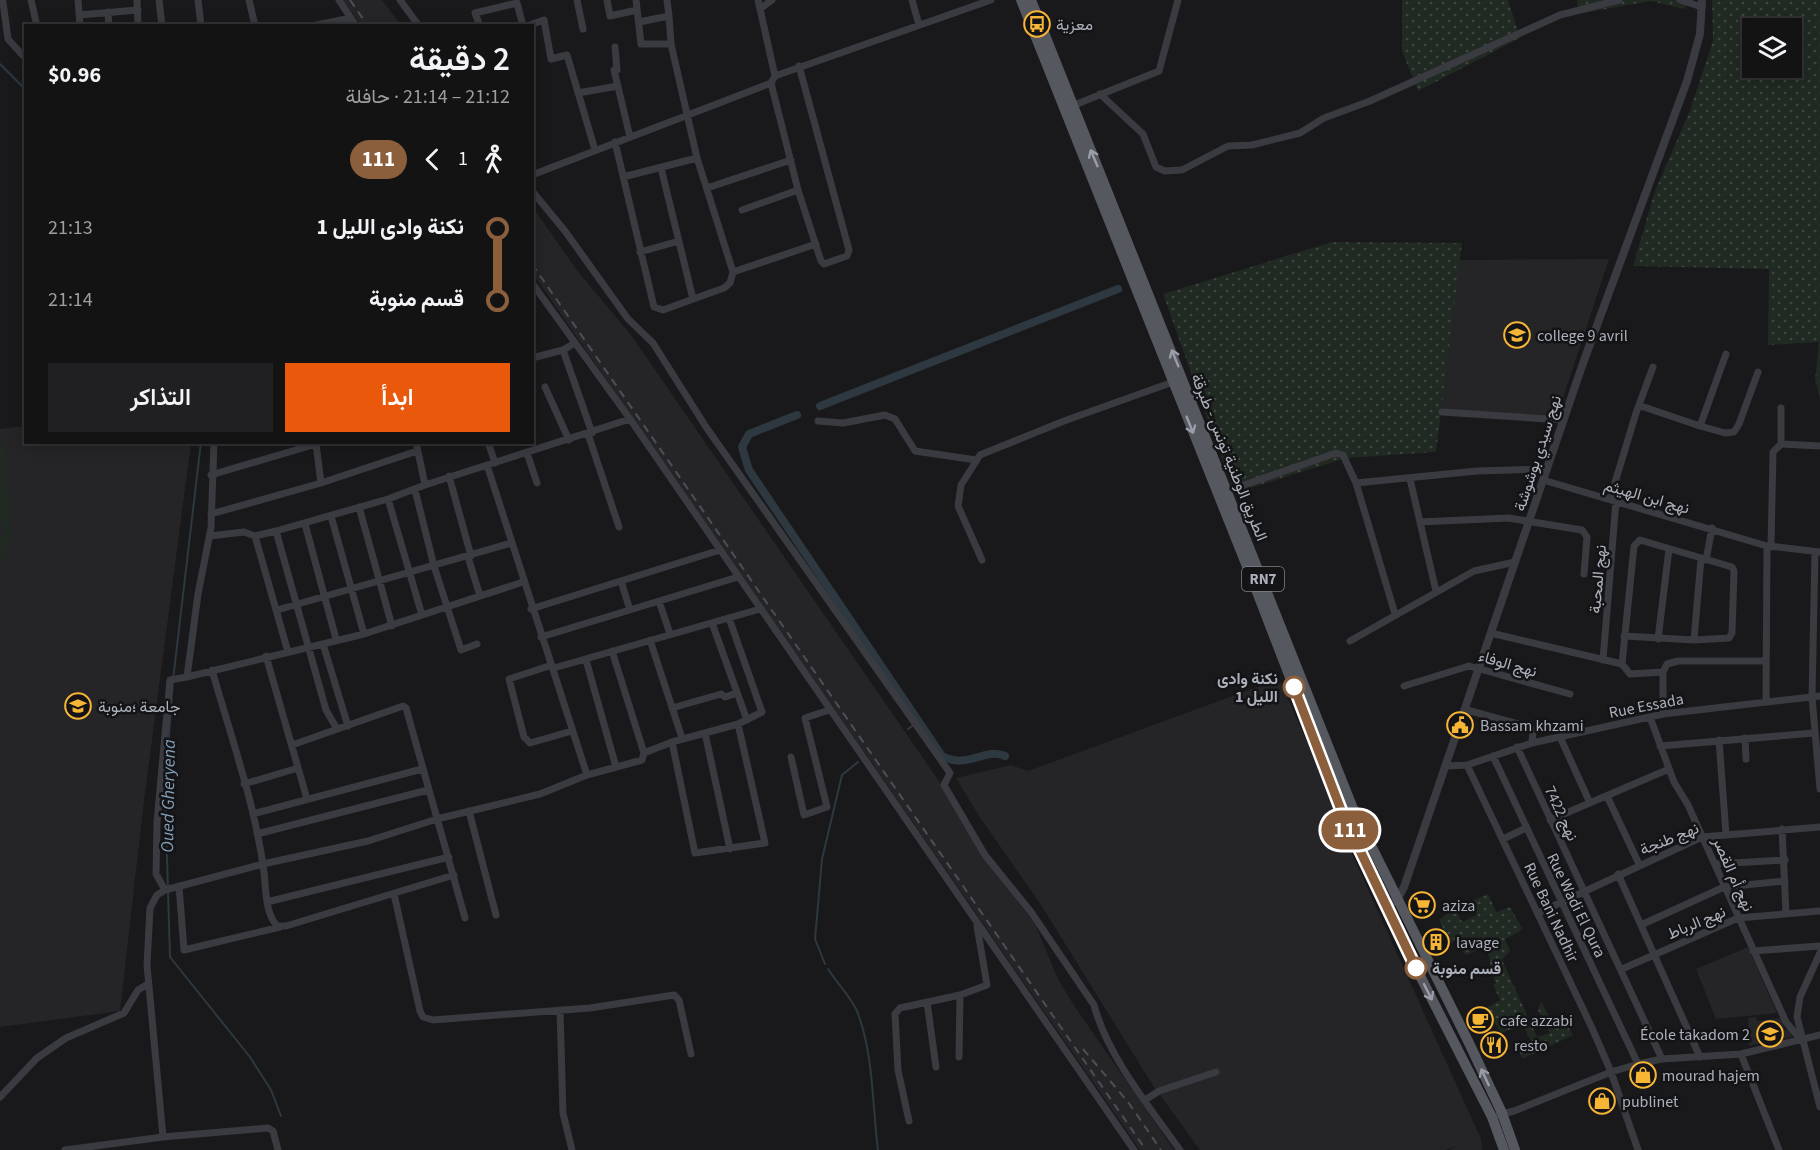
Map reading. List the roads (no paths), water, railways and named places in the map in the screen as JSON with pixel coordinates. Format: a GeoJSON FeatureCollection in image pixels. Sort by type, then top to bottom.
{"type":"FeatureCollection","features":[{"type":"Feature","properties":{"kind":"main road","name":"الطريق الوطنية تونس - طبرقة"},"geometry":{"type":"LineString","coordinates":[[1021,0],[1227,491],[1234,522],[1343,815],[1385,907],[1515,1150]]}},
{"type":"Feature","properties":{"kind":"main road","name":"الطريق الوطنية تونس - طبرقة"},"geometry":{"type":"LineString","coordinates":[[1031,0],[1068,108],[1173,382],[1234,522],[1354,812],[1497,1115],[1504,1150]]}},
{"type":"Feature","properties":{"kind":"street"},"geometry":{"type":"LineString","coordinates":[[31,0],[37,24]]}},
{"type":"Feature","properties":{"kind":"street"},"geometry":{"type":"LineString","coordinates":[[78,0],[80,24]]}},
{"type":"Feature","properties":{"kind":"street"},"geometry":{"type":"LineString","coordinates":[[137,0],[138,24]]}},
{"type":"Feature","properties":{"kind":"street"},"geometry":{"type":"LineString","coordinates":[[159,0],[162,24]]}},
{"type":"Feature","properties":{"kind":"street"},"geometry":{"type":"LineString","coordinates":[[198,0],[201,24]]}},
{"type":"Feature","properties":{"kind":"street"},"geometry":{"type":"LineString","coordinates":[[249,0],[255,24]]}},
{"type":"Feature","properties":{"kind":"street"},"geometry":{"type":"LineString","coordinates":[[339,0],[355,24]]}},
{"type":"Feature","properties":{"kind":"street"},"geometry":{"type":"LineString","coordinates":[[400,0],[418,24]]}},
{"type":"Feature","properties":{"kind":"street"},"geometry":{"type":"LineString","coordinates":[[577,0],[582,29]]}},
{"type":"Feature","properties":{"kind":"street"},"geometry":{"type":"LineString","coordinates":[[607,0],[610,16],[637,10]]}},
{"type":"Feature","properties":{"kind":"street"},"geometry":{"type":"LineString","coordinates":[[636,0],[641,44],[671,44]]}},
{"type":"Feature","properties":{"kind":"street"},"geometry":{"type":"LineString","coordinates":[[615,142],[654,307],[663,310],[730,284],[733,272],[698,158],[671,44],[667,0]]}},
{"type":"Feature","properties":{"kind":"street"},"geometry":{"type":"LineString","coordinates":[[758,0],[775,76]]}},
{"type":"Feature","properties":{"kind":"street"},"geometry":{"type":"LineString","coordinates":[[760,9],[772,0]]}},
{"type":"Feature","properties":{"kind":"street"},"geometry":{"type":"LineString","coordinates":[[912,0],[919,25]]}},
{"type":"Feature","properties":{"kind":"street"},"geometry":{"type":"LineString","coordinates":[[534,174],[771,83],[775,76],[799,66],[991,0]]}},
{"type":"Feature","properties":{"kind":"street"},"geometry":{"type":"LineString","coordinates":[[1068,108],[1160,71],[1178,0]]}},
{"type":"Feature","properties":{"kind":"street"},"geometry":{"type":"LineString","coordinates":[[1100,94],[1143,134],[1156,166],[1165,171],[1182,170],[1228,146],[1252,145],[1300,134],[1323,118],[1370,101],[1560,15],[1619,0]]}},
{"type":"Feature","properties":{"kind":"street"},"geometry":{"type":"LineString","coordinates":[[1680,0],[1702,4]]}},
{"type":"Feature","properties":{"kind":"street"},"geometry":{"type":"LineString","coordinates":[[4,1],[8,39],[24,57]]}},
{"type":"Feature","properties":{"kind":"street"},"geometry":{"type":"LineString","coordinates":[[479,24],[475,13],[518,3],[524,24]]}},
{"type":"Feature","properties":{"kind":"street","name":"نهج سيدي بوشوشة"},"geometry":{"type":"LineString","coordinates":[[1397,900],[1467,710],[1563,420],[1687,81],[1697,50],[1702,4]]}},
{"type":"Feature","properties":{"kind":"street"},"geometry":{"type":"LineString","coordinates":[[79,15],[138,10]]}},
{"type":"Feature","properties":{"kind":"street"},"geometry":{"type":"LineString","coordinates":[[108,12],[109,24]]}},
{"type":"Feature","properties":{"kind":"street"},"geometry":{"type":"LineString","coordinates":[[639,22],[669,16]]}},
{"type":"Feature","properties":{"kind":"street"},"geometry":{"type":"LineString","coordinates":[[340,23],[351,18]]}},
{"type":"Feature","properties":{"kind":"street"},"geometry":{"type":"LineString","coordinates":[[531,24],[544,20],[551,59],[567,55],[588,133],[595,150]]}},
{"type":"Feature","properties":{"kind":"street"},"geometry":{"type":"LineString","coordinates":[[615,47],[617,70],[614,70],[630,137]]}},
{"type":"Feature","properties":{"kind":"street"},"geometry":{"type":"LineString","coordinates":[[771,83],[798,190],[822,263],[849,252],[799,66]]}},
{"type":"Feature","properties":{"kind":"street"},"geometry":{"type":"LineString","coordinates":[[578,93],[618,86]]}},
{"type":"Feature","properties":{"kind":"street"},"geometry":{"type":"LineString","coordinates":[[623,177],[698,158]]}},
{"type":"Feature","properties":{"kind":"street"},"geometry":{"type":"LineString","coordinates":[[707,188],[791,160]]}},
{"type":"Feature","properties":{"kind":"street"},"geometry":{"type":"LineString","coordinates":[[661,168],[693,299]]}},
{"type":"Feature","properties":{"kind":"street"},"geometry":{"type":"LineString","coordinates":[[742,210],[798,190]]}},
{"type":"Feature","properties":{"kind":"street"},"geometry":{"type":"LineString","coordinates":[[534,193],[565,231],[628,319],[653,344],[706,427],[950,773],[944,785],[963,819],[985,855],[1031,912],[1094,1005],[1098,1022],[1117,1058],[1180,1150]]}},
{"type":"Feature","properties":{"kind":"street"},"geometry":{"type":"LineString","coordinates":[[640,252],[679,241]]}},
{"type":"Feature","properties":{"kind":"street"},"geometry":{"type":"LineString","coordinates":[[733,272],[816,244]]}},
{"type":"Feature","properties":{"kind":"street"},"geometry":{"type":"LineString","coordinates":[[534,286],[630,419],[1134,1150]]}},
{"type":"Feature","properties":{"kind":"street"},"geometry":{"type":"LineString","coordinates":[[534,357],[563,350],[575,343]]}},
{"type":"Feature","properties":{"kind":"street"},"geometry":{"type":"LineString","coordinates":[[563,350],[619,527]]}},
{"type":"Feature","properties":{"kind":"street"},"geometry":{"type":"LineString","coordinates":[[1700,426],[1726,354]]}},
{"type":"Feature","properties":{"kind":"street","name":"نهج المحبة"},"geometry":{"type":"LineString","coordinates":[[1603,660],[1613,500],[1636,413],[1641,406],[1653,367]]}},
{"type":"Feature","properties":{"kind":"street"},"geometry":{"type":"LineString","coordinates":[[1641,406],[1725,433],[1734,432],[1758,372]]}},
{"type":"Feature","properties":{"kind":"street"},"geometry":{"type":"LineString","coordinates":[[982,560],[958,506],[961,485],[980,455],[1064,421],[1173,382]]}},
{"type":"Feature","properties":{"kind":"street"},"geometry":{"type":"LineString","coordinates":[[545,387],[569,440]]}},
{"type":"Feature","properties":{"kind":"street"},"geometry":{"type":"LineString","coordinates":[[1766,702],[1764,661],[1773,452],[1781,444],[1781,408]]}},
{"type":"Feature","properties":{"kind":"street"},"geometry":{"type":"LineString","coordinates":[[1442,412],[1563,420]]}},
{"type":"Feature","properties":{"kind":"street"},"geometry":{"type":"LineString","coordinates":[[818,421],[843,423],[885,414],[899,424],[915,451],[976,460]]}},
{"type":"Feature","properties":{"kind":"street"},"geometry":{"type":"LineString","coordinates":[[210,536],[244,532],[255,536],[305,524],[630,419]]}},
{"type":"Feature","properties":{"kind":"street"},"geometry":{"type":"LineString","coordinates":[[187,677],[198,594],[210,536],[214,444]]}},
{"type":"Feature","properties":{"kind":"street"},"geometry":{"type":"LineString","coordinates":[[211,475],[316,444]]}},
{"type":"Feature","properties":{"kind":"street"},"geometry":{"type":"LineString","coordinates":[[319,444],[321,483]]}},
{"type":"Feature","properties":{"kind":"street"},"geometry":{"type":"LineString","coordinates":[[416,444],[425,485]]}},
{"type":"Feature","properties":{"kind":"street"},"geometry":{"type":"LineString","coordinates":[[488,444],[491,464],[511,543],[531,609],[553,667],[586,775]]}},
{"type":"Feature","properties":{"kind":"street"},"geometry":{"type":"LineString","coordinates":[[1781,444],[1820,446]]}},
{"type":"Feature","properties":{"kind":"street"},"geometry":{"type":"LineString","coordinates":[[211,514],[321,483],[417,451]]}},
{"type":"Feature","properties":{"kind":"street"},"geometry":{"type":"LineString","coordinates":[[527,453],[537,483]]}},
{"type":"Feature","properties":{"kind":"street"},"geometry":{"type":"LineString","coordinates":[[1227,491],[1336,453],[1346,458],[1356,483],[1395,614]]}},
{"type":"Feature","properties":{"kind":"street"},"geometry":{"type":"LineString","coordinates":[[1356,483],[1477,471],[1547,469]]}},
{"type":"Feature","properties":{"kind":"street"},"geometry":{"type":"LineString","coordinates":[[449,476],[480,596]]}},
{"type":"Feature","properties":{"kind":"street"},"geometry":{"type":"LineString","coordinates":[[1410,479],[1436,591]]}},
{"type":"Feature","properties":{"kind":"street","name":"نهج ابن الهيثم"},"geometry":{"type":"LineString","coordinates":[[1543,480],[1769,546],[1817,552]]}},
{"type":"Feature","properties":{"kind":"street"},"geometry":{"type":"LineString","coordinates":[[415,490],[434,566],[461,650],[477,644]]}},
{"type":"Feature","properties":{"kind":"street"},"geometry":{"type":"LineString","coordinates":[[388,499],[422,615]]}},
{"type":"Feature","properties":{"kind":"street"},"geometry":{"type":"LineString","coordinates":[[359,507],[392,626]]}},
{"type":"Feature","properties":{"kind":"street"},"geometry":{"type":"LineString","coordinates":[[331,516],[364,634]]}},
{"type":"Feature","properties":{"kind":"street"},"geometry":{"type":"LineString","coordinates":[[1420,522],[1493,518],[1530,521],[1585,532],[1584,574]]}},
{"type":"Feature","properties":{"kind":"street"},"geometry":{"type":"LineString","coordinates":[[305,524],[336,639]]}},
{"type":"Feature","properties":{"kind":"street"},"geometry":{"type":"LineString","coordinates":[[1694,640],[1703,559],[1712,528]]}},
{"type":"Feature","properties":{"kind":"street"},"geometry":{"type":"LineString","coordinates":[[276,531],[326,710],[337,729]]}},
{"type":"Feature","properties":{"kind":"street"},"geometry":{"type":"LineString","coordinates":[[255,536],[288,652]]}},
{"type":"Feature","properties":{"kind":"street"},"geometry":{"type":"LineString","coordinates":[[1622,664],[1624,636],[1635,543],[1640,540],[1730,567],[1734,571],[1732,633],[1725,639],[1658,639],[1624,636]]}},
{"type":"Feature","properties":{"kind":"street"},"geometry":{"type":"LineString","coordinates":[[277,610],[350,587],[380,581],[511,543]]}},
{"type":"Feature","properties":{"kind":"street"},"geometry":{"type":"LineString","coordinates":[[1658,639],[1669,549]]}},
{"type":"Feature","properties":{"kind":"street"},"geometry":{"type":"LineString","coordinates":[[531,609],[720,550]]}},
{"type":"Feature","properties":{"kind":"street"},"geometry":{"type":"LineString","coordinates":[[1817,552],[1814,733],[1820,789]]}},
{"type":"Feature","properties":{"kind":"street"},"geometry":{"type":"LineString","coordinates":[[1350,641],[1474,571],[1515,562]]}},
{"type":"Feature","properties":{"kind":"street"},"geometry":{"type":"LineString","coordinates":[[541,637],[738,577]]}},
{"type":"Feature","properties":{"kind":"street"},"geometry":{"type":"LineString","coordinates":[[621,581],[630,610]]}},
{"type":"Feature","properties":{"kind":"street"},"geometry":{"type":"LineString","coordinates":[[454,876],[281,927],[184,950],[172,888],[156,874],[157,822],[173,679],[364,634],[523,582]]}},
{"type":"Feature","properties":{"kind":"street"},"geometry":{"type":"LineString","coordinates":[[659,601],[670,634]]}},
{"type":"Feature","properties":{"kind":"street"},"geometry":{"type":"LineString","coordinates":[[572,731],[530,743],[524,737],[509,679],[586,660],[760,609]]}},
{"type":"Feature","properties":{"kind":"street"},"geometry":{"type":"LineString","coordinates":[[644,753],[682,738],[738,724],[760,715],[762,709],[729,618]]}},
{"type":"Feature","properties":{"kind":"street"},"geometry":{"type":"LineString","coordinates":[[712,623],[747,720]]}},
{"type":"Feature","properties":{"kind":"street"},"geometry":{"type":"LineString","coordinates":[[1491,633],[1622,664],[1630,674],[1663,672]]}},
{"type":"Feature","properties":{"kind":"street"},"geometry":{"type":"LineString","coordinates":[[650,640],[682,738]]}},
{"type":"Feature","properties":{"kind":"street"},"geometry":{"type":"LineString","coordinates":[[323,644],[348,726]]}},
{"type":"Feature","properties":{"kind":"street"},"geometry":{"type":"LineString","coordinates":[[163,1137],[148,984],[150,908],[157,895],[172,888],[262,864],[369,841],[437,819],[540,794],[586,775],[642,760],[644,753],[612,651]]}},
{"type":"Feature","properties":{"kind":"street"},"geometry":{"type":"LineString","coordinates":[[266,656],[307,799]]}},
{"type":"Feature","properties":{"kind":"street"},"geometry":{"type":"LineString","coordinates":[[586,660],[616,767]]}},
{"type":"Feature","properties":{"kind":"street"},"geometry":{"type":"LineString","coordinates":[[1663,714],[1663,672],[1667,664],[1674,661],[1764,661]]}},
{"type":"Feature","properties":{"kind":"street","name":"نهج الوفاء"},"geometry":{"type":"LineString","coordinates":[[1404,686],[1463,666],[1570,694]]}},
{"type":"Feature","properties":{"kind":"street"},"geometry":{"type":"LineString","coordinates":[[212,670],[253,814],[267,902],[274,923],[281,927]]}},
{"type":"Feature","properties":{"kind":"street"},"geometry":{"type":"LineString","coordinates":[[672,708],[710,696],[721,694],[725,697],[737,693]]}},
{"type":"Feature","properties":{"kind":"street","name":"Rue Essada"},"geometry":{"type":"LineString","coordinates":[[1446,766],[1467,765],[1532,743],[1663,714],[1816,696]]}},
{"type":"Feature","properties":{"kind":"street"},"geometry":{"type":"LineString","coordinates":[[292,745],[404,707],[465,918]]}},
{"type":"Feature","properties":{"kind":"street"},"geometry":{"type":"LineString","coordinates":[[791,757],[804,815],[827,807],[805,718],[829,710]]}},
{"type":"Feature","properties":{"kind":"street"},"geometry":{"type":"LineString","coordinates":[[1467,710],[1529,727],[1533,731],[1532,743]]}},
{"type":"Feature","properties":{"kind":"street","name":"نهج أم القصر"},"geometry":{"type":"LineString","coordinates":[[1650,717],[1669,770],[1786,1022],[1801,1039]]}},
{"type":"Feature","properties":{"kind":"street"},"geometry":{"type":"LineString","coordinates":[[672,742],[695,853],[765,843],[738,724]]}},
{"type":"Feature","properties":{"kind":"street"},"geometry":{"type":"LineString","coordinates":[[705,733],[730,849]]}},
{"type":"Feature","properties":{"kind":"street"},"geometry":{"type":"LineString","coordinates":[[1660,746],[1814,733]]}},
{"type":"Feature","properties":{"kind":"street"},"geometry":{"type":"LineString","coordinates":[[1560,737],[1590,803]]}},
{"type":"Feature","properties":{"kind":"street"},"geometry":{"type":"LineString","coordinates":[[1745,738],[1746,759]]}},
{"type":"Feature","properties":{"kind":"street"},"geometry":{"type":"LineString","coordinates":[[1719,740],[1726,834]]}},
{"type":"Feature","properties":{"kind":"street","name":"نهج 7422"},"geometry":{"type":"LineString","coordinates":[[1517,747],[1662,1059]]}},
{"type":"Feature","properties":{"kind":"street","name":"Rue Wadi El Qura"},"geometry":{"type":"LineString","coordinates":[[1493,756],[1638,1064]]}},
{"type":"Feature","properties":{"kind":"street","name":"Rue Bani Nadhir"},"geometry":{"type":"LineString","coordinates":[[1467,765],[1611,1072],[1638,1150]]}},
{"type":"Feature","properties":{"kind":"street"},"geometry":{"type":"LineString","coordinates":[[244,784],[298,768]]}},
{"type":"Feature","properties":{"kind":"street"},"geometry":{"type":"LineString","coordinates":[[253,814],[422,769]]}},
{"type":"Feature","properties":{"kind":"street"},"geometry":{"type":"LineString","coordinates":[[1550,820],[1669,770]]}},
{"type":"Feature","properties":{"kind":"street"},"geometry":{"type":"LineString","coordinates":[[257,834],[428,790]]}},
{"type":"Feature","properties":{"kind":"street"},"geometry":{"type":"LineString","coordinates":[[1607,795],[1639,864]]}},
{"type":"Feature","properties":{"kind":"street"},"geometry":{"type":"LineString","coordinates":[[469,811],[496,915]]}},
{"type":"Feature","properties":{"kind":"street","name":"نهج طنجة"},"geometry":{"type":"LineString","coordinates":[[1538,913],[1639,864],[1702,837],[1820,827]]}},
{"type":"Feature","properties":{"kind":"street"},"geometry":{"type":"LineString","coordinates":[[1503,839],[1526,828]]}},
{"type":"Feature","properties":{"kind":"street"},"geometry":{"type":"LineString","coordinates":[[1782,829],[1786,914]]}},
{"type":"Feature","properties":{"kind":"street"},"geometry":{"type":"LineString","coordinates":[[267,902],[448,857]]}},
{"type":"Feature","properties":{"kind":"street"},"geometry":{"type":"LineString","coordinates":[[1714,864],[1785,860]]}},
{"type":"Feature","properties":{"kind":"street"},"geometry":{"type":"LineString","coordinates":[[1618,874],[1700,1056]]}},
{"type":"Feature","properties":{"kind":"street"},"geometry":{"type":"LineString","coordinates":[[1641,925],[1724,887],[1785,881]]}},
{"type":"Feature","properties":{"kind":"street"},"geometry":{"type":"LineString","coordinates":[[394,894],[420,1011],[426,1018],[433,1020],[560,1010],[674,995],[679,1000],[692,1054]]}},
{"type":"Feature","properties":{"kind":"street"},"geometry":{"type":"LineString","coordinates":[[1385,907],[1397,900]]}},
{"type":"Feature","properties":{"kind":"street","name":"نهج الرباط"},"geometry":{"type":"LineString","coordinates":[[1622,969],[1738,918],[1820,911]]}},
{"type":"Feature","properties":{"kind":"street"},"geometry":{"type":"LineString","coordinates":[[909,1121],[898,1070],[894,1018],[900,1008],[960,995],[984,987],[988,981],[976,920]]}},
{"type":"Feature","properties":{"kind":"street"},"geometry":{"type":"LineString","coordinates":[[1754,951],[1820,946]]}},
{"type":"Feature","properties":{"kind":"street"},"geometry":{"type":"LineString","coordinates":[[1820,953],[1797,1007],[1798,1028],[1820,1107]]}},
{"type":"Feature","properties":{"kind":"street"},"geometry":{"type":"LineString","coordinates":[[0,1097],[37,1058],[66,1038],[124,1013],[138,990],[148,984]]}},
{"type":"Feature","properties":{"kind":"street"},"geometry":{"type":"LineString","coordinates":[[959,1057],[960,995]]}},
{"type":"Feature","properties":{"kind":"street"},"geometry":{"type":"LineString","coordinates":[[927,1002],[936,1067]]}},
{"type":"Feature","properties":{"kind":"street"},"geometry":{"type":"LineString","coordinates":[[560,1010],[563,1113],[572,1150]]}},
{"type":"Feature","properties":{"kind":"street"},"geometry":{"type":"LineString","coordinates":[[1497,1115],[1514,1111],[1611,1072],[1638,1064],[1662,1059],[1741,1054],[1820,1035]]}},
{"type":"Feature","properties":{"kind":"street"},"geometry":{"type":"LineString","coordinates":[[1741,1054],[1779,1150]]}},
{"type":"Feature","properties":{"kind":"street"},"geometry":{"type":"LineString","coordinates":[[1145,1100],[1159,1091],[1216,1072]]}},
{"type":"Feature","properties":{"kind":"street"},"geometry":{"type":"LineString","coordinates":[[65,1150],[163,1137],[268,1128],[273,1131],[278,1150]]}},
{"type":"Feature","properties":{"kind":"waterway","name":"Oued Gheryena"},"geometry":{"type":"LineString","coordinates":[[0,64],[24,88]]}},
{"type":"Feature","properties":{"kind":"waterway"},"geometry":{"type":"LineString","coordinates":[[820,406],[1118,289]]}},
{"type":"Feature","properties":{"kind":"waterway"},"geometry":{"type":"LineString","coordinates":[[797,415],[749,434],[742,447],[749,470],[942,756],[960,761],[990,754],[1005,756]]}},
{"type":"Feature","properties":{"kind":"waterway","name":"Oued Gheryena"},"geometry":{"type":"LineString","coordinates":[[201,444],[173,680],[165,792],[170,957],[250,1057],[271,1090],[281,1116]]}},
{"type":"Feature","properties":{"kind":"waterway"},"geometry":{"type":"LineString","coordinates":[[908,729],[919,721]]}},
{"type":"Feature","properties":{"kind":"waterway"},"geometry":{"type":"LineString","coordinates":[[825,964],[815,939],[822,859],[842,775],[858,762]]}},
{"type":"Feature","properties":{"kind":"waterway"},"geometry":{"type":"LineString","coordinates":[[828,969],[857,1011],[863,1028],[870,1062],[878,1150]]}},
{"type":"Feature","properties":{"kind":"railway"},"geometry":{"type":"LineString","coordinates":[[350,0],[367,24]]}},
{"type":"Feature","properties":{"kind":"railway"},"geometry":{"type":"LineString","coordinates":[[534,267],[1146,1150]]}},
{"type":"Feature","properties":{"kind":"railway"},"geometry":{"type":"LineString","coordinates":[[1083,1049],[1128,1102],[1161,1150]]}},
{"type":"Feature","properties":{"kind":"place","name":"معزية"},"geometry":{"type":"Point","coordinates":[1037,24]}},
{"type":"Feature","properties":{"kind":"place","name":"college 9 avril"},"geometry":{"type":"Point","coordinates":[1517,335]}},
{"type":"Feature","properties":{"kind":"place","name":"نكنة وادى الليل 1"},"geometry":{"type":"Point","coordinates":[1294,687]}},
{"type":"Feature","properties":{"kind":"place","name":"جامعة ؛منوبة"},"geometry":{"type":"Point","coordinates":[78,706]}},
{"type":"Feature","properties":{"kind":"place","name":"Bassam khzami"},"geometry":{"type":"Point","coordinates":[1460,725]}},
{"type":"Feature","properties":{"kind":"place","name":"aziza"},"geometry":{"type":"Point","coordinates":[1422,905]}},
{"type":"Feature","properties":{"kind":"place","name":"lavage"},"geometry":{"type":"Point","coordinates":[1436,942]}},
{"type":"Feature","properties":{"kind":"place","name":"قسم منوبة"},"geometry":{"type":"Point","coordinates":[1416,968]}},
{"type":"Feature","properties":{"kind":"place","name":"cafe azzabi"},"geometry":{"type":"Point","coordinates":[1480,1020]}},
{"type":"Feature","properties":{"kind":"place","name":"École takadom 2"},"geometry":{"type":"Point","coordinates":[1770,1034]}},
{"type":"Feature","properties":{"kind":"place","name":"resto"},"geometry":{"type":"Point","coordinates":[1494,1045]}},
{"type":"Feature","properties":{"kind":"place","name":"mourad hajem"},"geometry":{"type":"Point","coordinates":[1643,1075]}},
{"type":"Feature","properties":{"kind":"place","name":"publinet"},"geometry":{"type":"Point","coordinates":[1602,1101]}}]}
